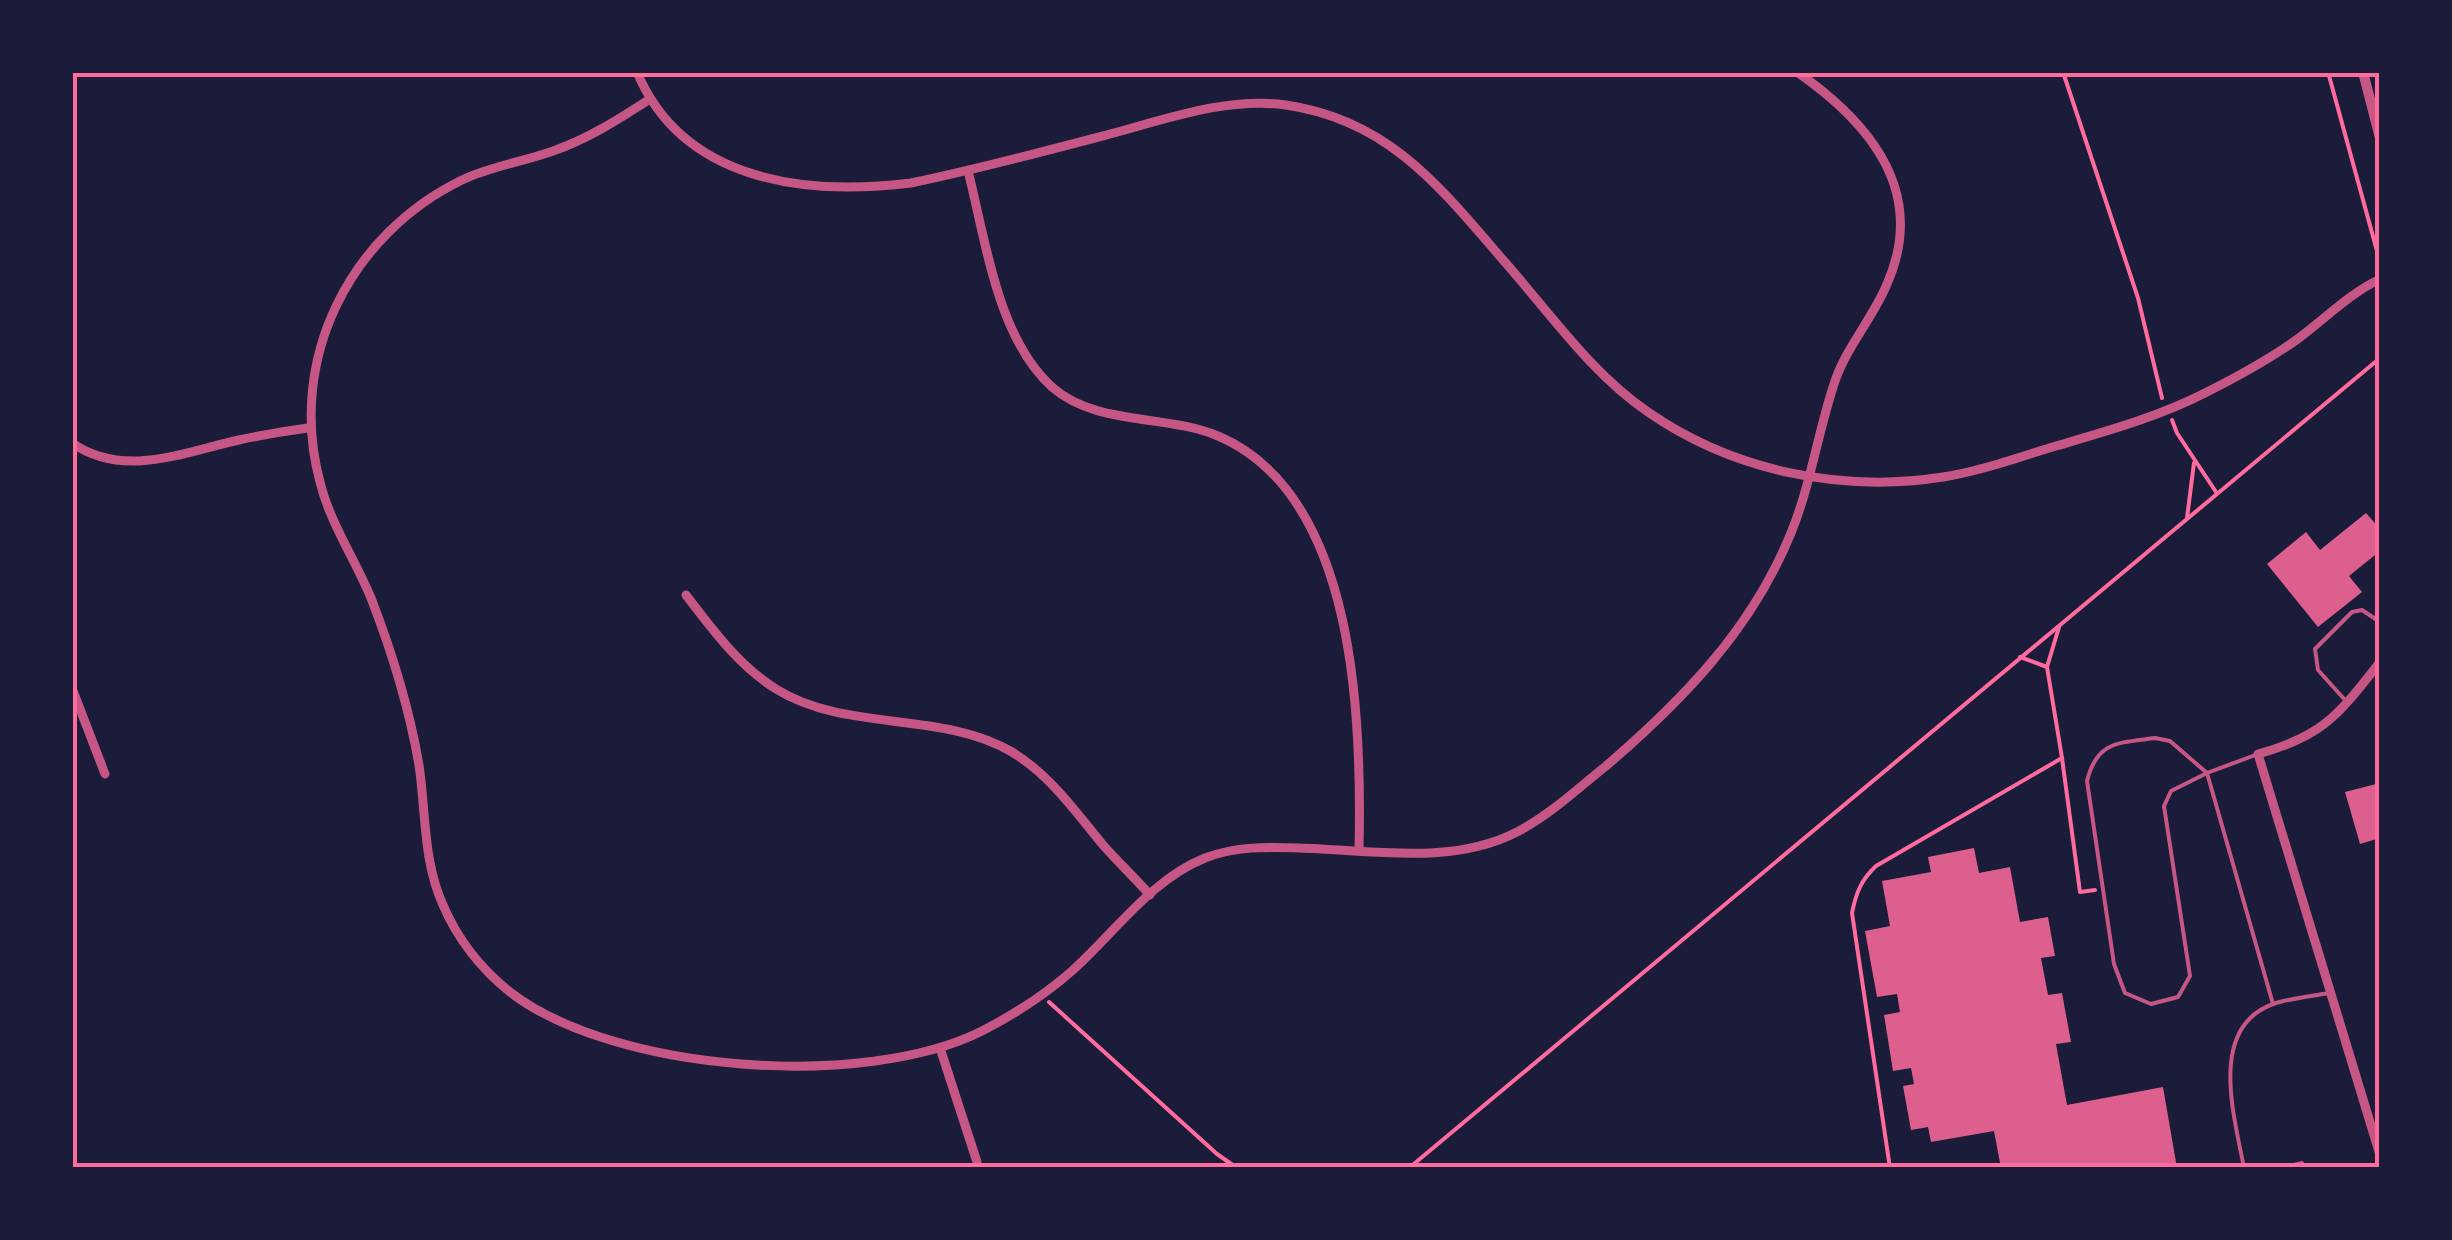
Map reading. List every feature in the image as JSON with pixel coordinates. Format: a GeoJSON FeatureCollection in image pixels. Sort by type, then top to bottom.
{"type":"FeatureCollection","features":[{"type":"Feature","properties":{"kind":"street"},"geometry":{"type":"LineString","coordinates":[[637,72],[663,118],[696,148],[742,172],[826,186],[882,187],[968,172],[1227,105],[1284,104],[1339,118],[1388,142],[1432,179],[1583,354],[1634,401],[1701,443],[1810,478],[1860,483],[1946,477],[2168,410],[2263,362],[2299,338],[2351,294],[2380,278]]}},
{"type":"Feature","properties":{"kind":"street"},"geometry":{"type":"LineString","coordinates":[[650,99],[577,142],[451,185],[387,232],[354,273],[329,318],[312,384],[308,428],[327,506],[368,590],[403,689],[418,758],[433,877],[454,928],[487,971],[531,1006],[577,1027],[643,1047],[712,1060],[796,1066],[862,1064],[940,1048],[978,1033],[1029,1006],[1184,868],[1231,850],[1258,846],[1429,853],[1477,848],[1522,829],[1568,798],[1679,701],[1718,658],[1767,584],[1792,532],[1840,365],[1888,282],[1896,259],[1899,213],[1888,168],[1862,126],[1797,72]]}},
{"type":"Feature","properties":{"kind":"street"},"geometry":{"type":"LineString","coordinates":[[2363,72],[2380,138]]}},
{"type":"Feature","properties":{"kind":"street"},"geometry":{"type":"LineString","coordinates":[[968,172],[1005,312],[1024,356],[1039,374],[1055,390],[1094,409],[1191,426],[1240,447],[1279,479],[1307,519],[1334,592],[1348,648],[1360,734],[1360,850]]}},
{"type":"Feature","properties":{"kind":"street"},"geometry":{"type":"LineString","coordinates":[[74,448],[116,460],[158,460],[308,428]]}},
{"type":"Feature","properties":{"kind":"street"},"geometry":{"type":"LineString","coordinates":[[686,595],[745,664],[787,694],[840,712],[970,732],[1010,751],[1046,778],[1150,895]]}},
{"type":"Feature","properties":{"kind":"street"},"geometry":{"type":"LineString","coordinates":[[2380,662],[2329,723],[2310,736],[2258,754],[2380,1155]]}},
{"type":"Feature","properties":{"kind":"street"},"geometry":{"type":"LineString","coordinates":[[72,688],[105,774]]}},
{"type":"Feature","properties":{"kind":"street"},"geometry":{"type":"LineString","coordinates":[[940,1048],[976,1162]]}},
{"type":"Feature","properties":{"kind":"lane"},"geometry":{"type":"LineString","coordinates":[[2348,703],[2318,670],[2315,649],[2352,612],[2362,610],[2380,622]]}},
{"type":"Feature","properties":{"kind":"lane"},"geometry":{"type":"LineString","coordinates":[[2258,754],[2207,773],[2171,791],[2164,806],[2190,976],[2178,997],[2150,1004],[2125,993],[2114,964],[2086,781],[2092,762],[2104,747],[2155,738],[2170,742],[2207,773],[2273,1004]]}},
{"type":"Feature","properties":{"kind":"lane"},"geometry":{"type":"LineString","coordinates":[[2244,1168],[2229,1057],[2243,1024],[2273,1004],[2330,992]]}},
{"type":"Feature","properties":{"kind":"lane"},"geometry":{"type":"LineString","coordinates":[[2281,1168],[2302,1163],[2302,1168]]}},
{"type":"Feature","properties":{"kind":"path"},"geometry":{"type":"LineString","coordinates":[[2063,72],[2138,298],[2158,390],[2177,433],[2216,492]]}},
{"type":"Feature","properties":{"kind":"path"},"geometry":{"type":"LineString","coordinates":[[2328,72],[2380,262]]}},
{"type":"Feature","properties":{"kind":"path"},"geometry":{"type":"LineString","coordinates":[[1409,1168],[2380,358]]}},
{"type":"Feature","properties":{"kind":"path"},"geometry":{"type":"LineString","coordinates":[[2188,518],[2194,459]]}},
{"type":"Feature","properties":{"kind":"path"},"geometry":{"type":"LineString","coordinates":[[2060,624],[2048,667],[2080,892],[2102,888]]}},
{"type":"Feature","properties":{"kind":"path"},"geometry":{"type":"LineString","coordinates":[[2020,657],[2048,667]]}},
{"type":"Feature","properties":{"kind":"path"},"geometry":{"type":"LineString","coordinates":[[1890,1168],[1852,913],[1859,886],[1876,866],[2062,758]]}},
{"type":"Feature","properties":{"kind":"path"},"geometry":{"type":"LineString","coordinates":[[1042,995],[1237,1168]]}},
{"type":"Feature","properties":{"kind":"building"},"geometry":{"type":"Polygon","coordinates":[[[2366,513],[2380,529],[2380,551],[2349,576],[2362,592],[2318,627],[2267,564],[2306,532],[2320,550],[2366,513]]]}},
{"type":"Feature","properties":{"kind":"building"},"geometry":{"type":"Polygon","coordinates":[[[2380,783],[2380,838],[2360,844],[2345,792],[2380,783]]]}},
{"type":"Feature","properties":{"kind":"building"},"geometry":{"type":"Polygon","coordinates":[[[1974,848],[1979,873],[2010,867],[2020,922],[2048,917],[2055,956],[2041,958],[2048,995],[2062,993],[2071,1042],[2056,1044],[2067,1105],[2163,1087],[2177,1168],[2001,1168],[1994,1131],[1931,1142],[1928,1127],[1911,1130],[1903,1086],[1914,1084],[1911,1068],[1893,1071],[1884,1015],[1900,1012],[1897,994],[1877,997],[1865,931],[1890,926],[1882,881],[1931,872],[1928,857],[1974,848]]]}}]}
